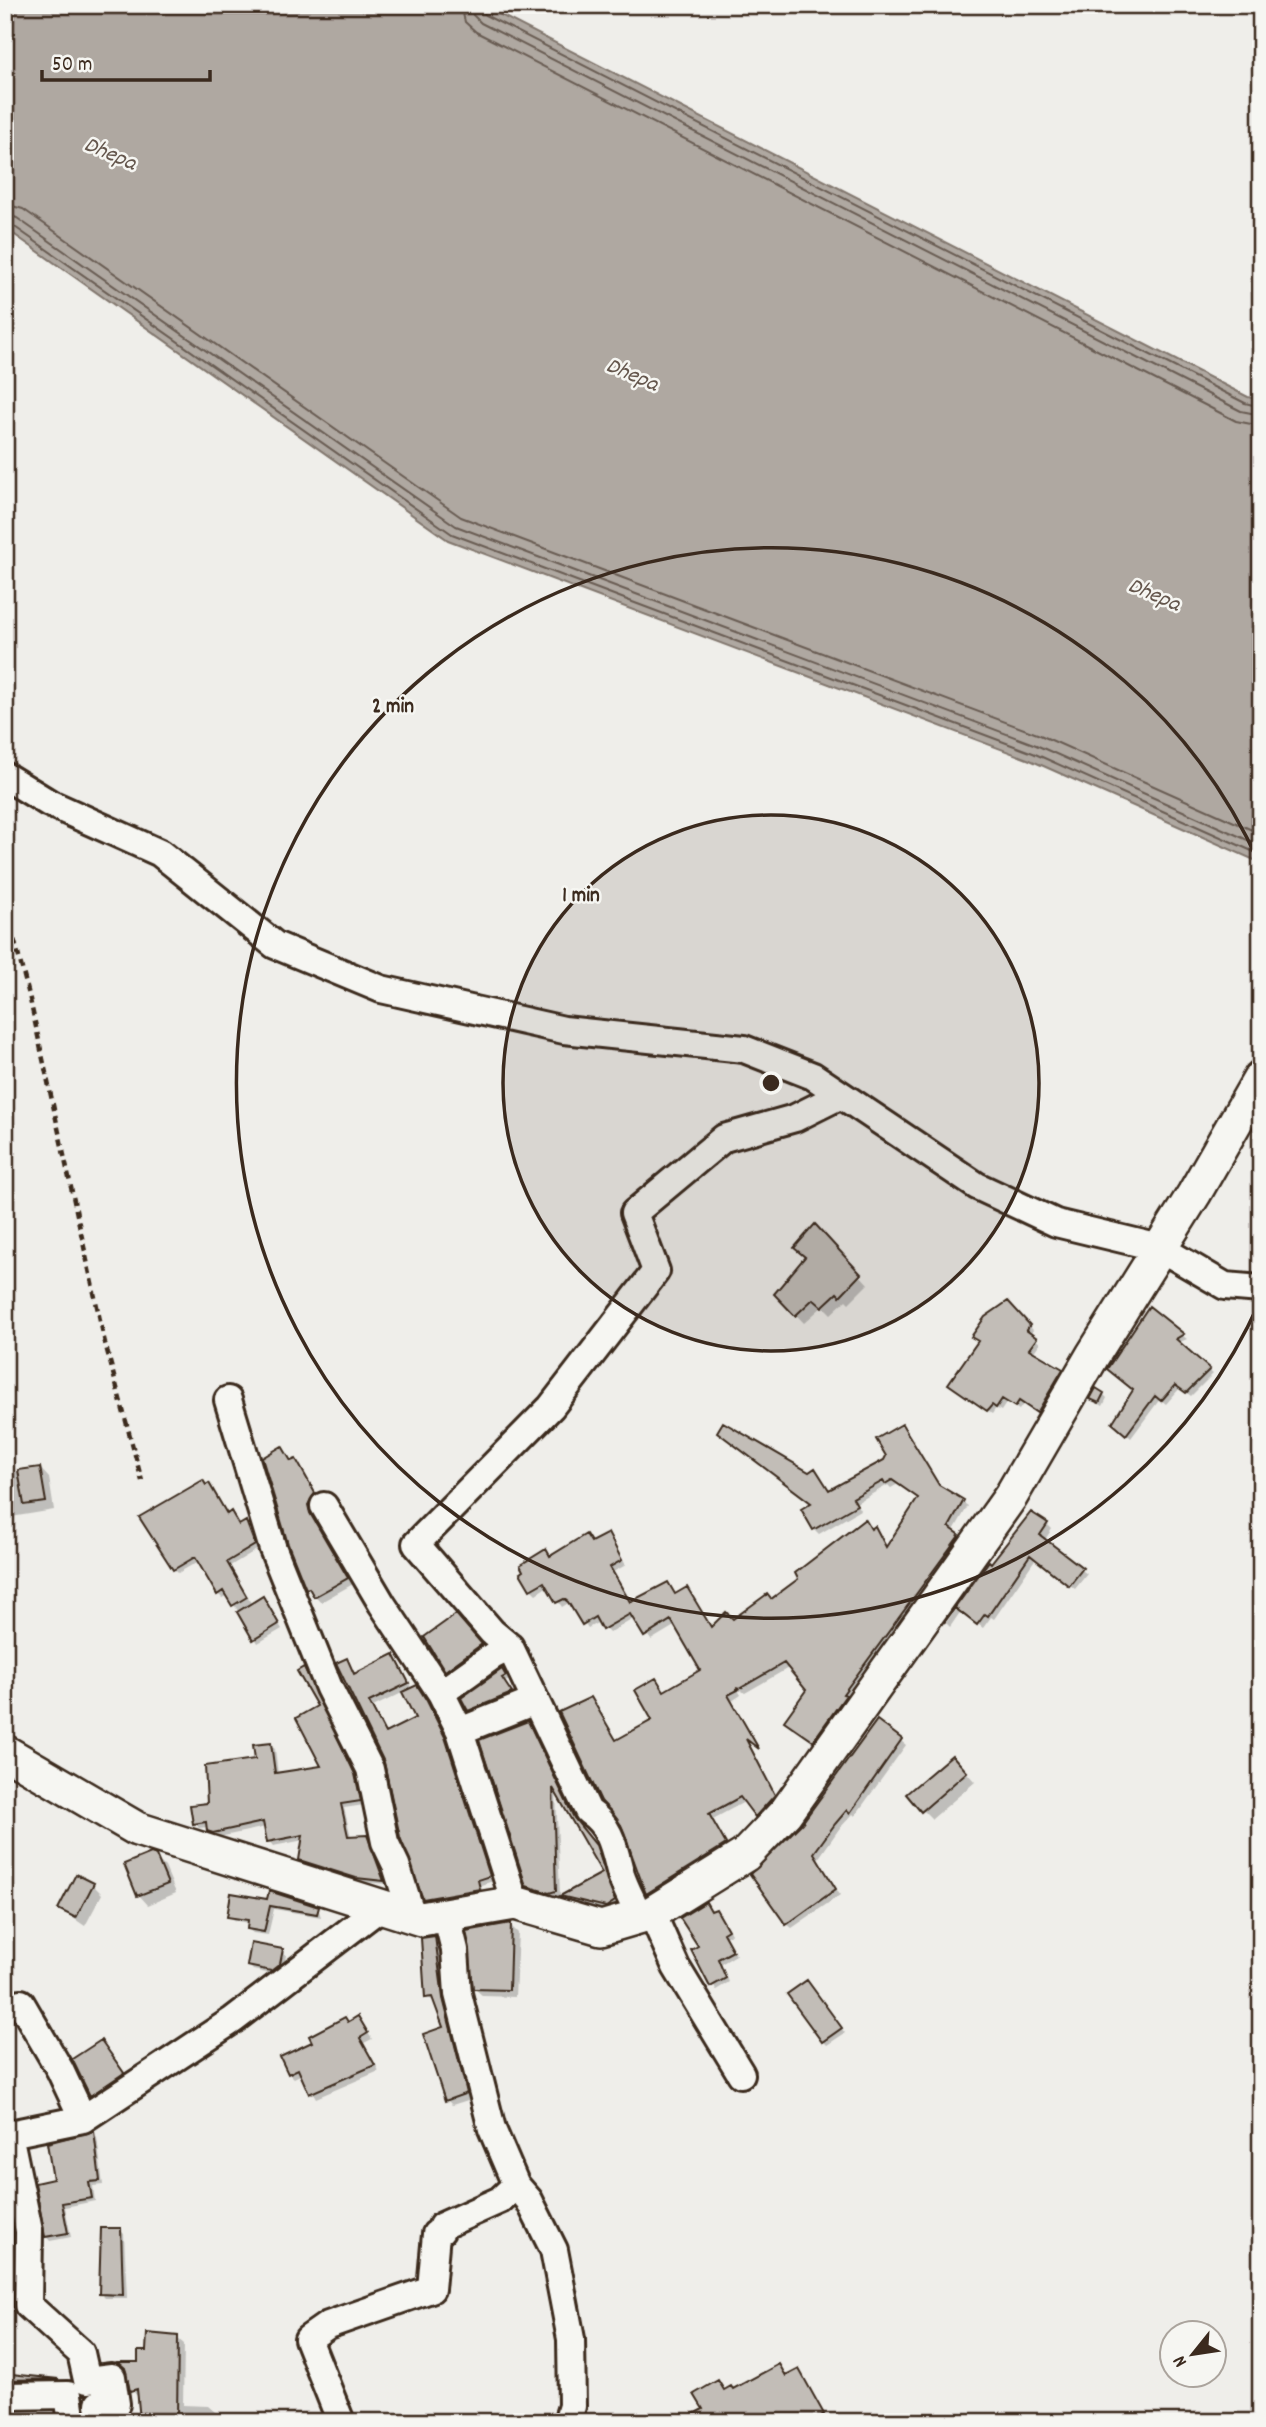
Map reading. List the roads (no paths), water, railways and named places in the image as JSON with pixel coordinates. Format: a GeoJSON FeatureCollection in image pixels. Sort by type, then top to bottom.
{"type":"FeatureCollection","features":[{"type":"Feature","properties":{"kind":"street"},"geometry":{"type":"LineString","coordinates":[[5,776],[49,803],[160,853],[275,945],[381,989],[564,1031],[744,1049],[813,1076],[976,1186],[1056,1223],[1160,1248],[1226,1286],[1261,1289]]}},
{"type":"Feature","properties":{"kind":"street"},"geometry":{"type":"LineString","coordinates":[[5,1752],[137,1829],[421,1919],[515,1903],[601,1928],[652,1913],[745,1855],[786,1812],[1011,1496],[1261,1077]]}},
{"type":"Feature","properties":{"kind":"street"},"geometry":{"type":"LineString","coordinates":[[652,1913],[637,1912],[621,1875],[617,1849],[601,1820],[588,1811],[510,1647],[492,1632],[416,1544],[551,1407],[656,1271],[634,1213],[724,1138],[795,1118],[841,1095]]}},
{"type":"Feature","properties":{"kind":"street"},"geometry":{"type":"LineString","coordinates":[[228,1401],[273,1549],[329,1688],[370,1769],[397,1911]]}},
{"type":"Feature","properties":{"kind":"street"},"geometry":{"type":"LineString","coordinates":[[324,1506],[382,1604],[441,1693],[460,1731],[515,1903]]}},
{"type":"Feature","properties":{"kind":"street"},"geometry":{"type":"LineString","coordinates":[[441,1693],[494,1655],[510,1647]]}},
{"type":"Feature","properties":{"kind":"street"},"geometry":{"type":"LineString","coordinates":[[460,1731],[535,1701]]}},
{"type":"Feature","properties":{"kind":"street"},"geometry":{"type":"LineString","coordinates":[[102,2422],[99,2404],[116,2404],[112,2377],[87,2381],[82,2353],[28,2305],[29,2231],[7,2135],[83,2119],[397,1911]]}},
{"type":"Feature","properties":{"kind":"street"},"geometry":{"type":"LineString","coordinates":[[652,1913],[676,1967],[741,2074]]}},
{"type":"Feature","properties":{"kind":"street"},"geometry":{"type":"LineString","coordinates":[[446,1914],[470,2048],[492,2129],[516,2185],[529,2200],[554,2250],[571,2339],[572,2406],[567,2422]]}},
{"type":"Feature","properties":{"kind":"street"},"geometry":{"type":"LineString","coordinates":[[21,2003],[60,2070],[83,2119]]}},
{"type":"Feature","properties":{"kind":"street"},"geometry":{"type":"LineString","coordinates":[[341,2422],[308,2339],[327,2325],[431,2289],[436,2234],[441,2231],[442,2226],[500,2200],[516,2185]]}},
{"type":"Feature","properties":{"kind":"street"},"geometry":{"type":"LineString","coordinates":[[5,2396],[68,2395],[72,2422]]}},
{"type":"Feature","properties":{"kind":"water","name":"Dhepa"},"geometry":{"type":"Polygon","coordinates":[[[5,5],[481,5],[1248,397],[1261,400],[1261,863],[1030,760],[448,540],[5,228],[5,5]]]}}]}
